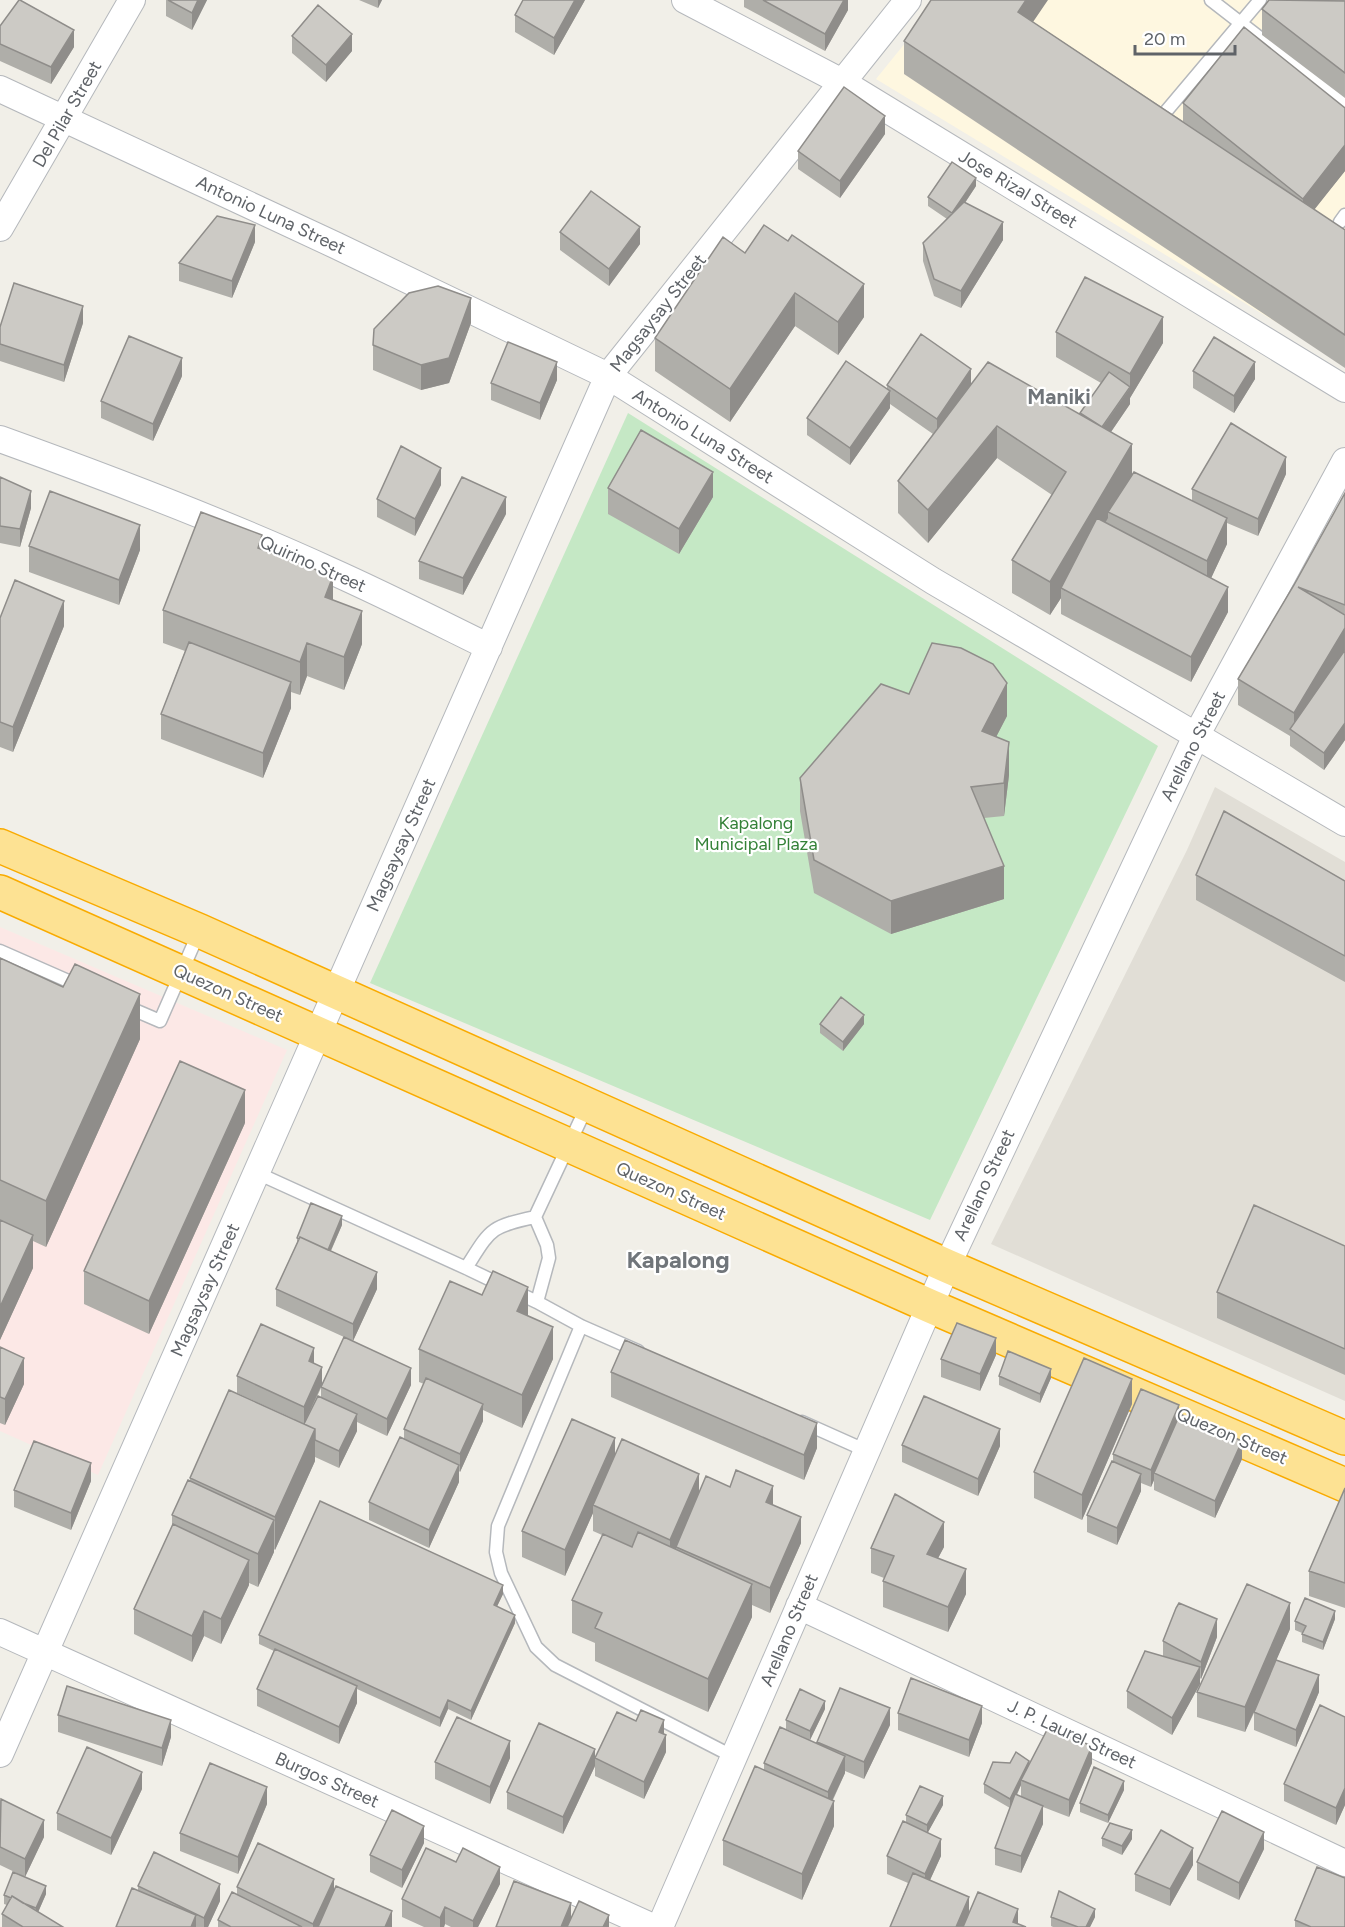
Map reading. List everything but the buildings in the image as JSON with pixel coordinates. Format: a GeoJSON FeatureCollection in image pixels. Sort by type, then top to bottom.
{"type":"FeatureCollection","features":[{"type":"Feature","properties":{"kind":"highway"},"geometry":{"type":"LineString","coordinates":[[0,846],[200,931],[946,1266],[1345,1438]]}},
{"type":"Feature","properties":{"kind":"highway","name":"Quezon Street"},"geometry":{"type":"LineString","coordinates":[[0,892],[930,1306],[1345,1485]]}},
{"type":"Feature","properties":{"kind":"street","name":"Del Pilar Street"},"geometry":{"type":"LineString","coordinates":[[0,228],[132,0]]}},
{"type":"Feature","properties":{"kind":"street","name":"Jose Rizal Street"},"geometry":{"type":"LineString","coordinates":[[686,0],[842,82],[1345,389]]}},
{"type":"Feature","properties":{"kind":"street","name":"Magsaysay Street"},"geometry":{"type":"LineString","coordinates":[[0,1754],[608,376],[908,0]]}},
{"type":"Feature","properties":{"kind":"street","name":"Antonio Luna Street"},"geometry":{"type":"LineString","coordinates":[[0,89],[608,376],[933,581],[1345,823]]}},
{"type":"Feature","properties":{"kind":"street","name":"Quirino Street"},"geometry":{"type":"LineString","coordinates":[[0,439],[182,507],[329,570],[489,647]]}},
{"type":"Feature","properties":{"kind":"street","name":"Arellano Street"},"geometry":{"type":"LineString","coordinates":[[660,1927],[946,1266],[1196,736],[1345,461]]}},
{"type":"Feature","properties":{"kind":"street","name":"J. P. Laurel Street"},"geometry":{"type":"LineString","coordinates":[[799,1606],[1345,1863]]}},
{"type":"Feature","properties":{"kind":"street","name":"Burgos Street"},"geometry":{"type":"LineString","coordinates":[[0,1632],[653,1927]]}},
{"type":"Feature","properties":{"kind":"lane"},"geometry":{"type":"LineString","coordinates":[[1211,0],[1345,104]]}},
{"type":"Feature","properties":{"kind":"lane"},"geometry":{"type":"LineString","coordinates":[[1162,115],[1260,0]]}},
{"type":"Feature","properties":{"kind":"lane"},"geometry":{"type":"LineString","coordinates":[[118,1003],[160,1021],[200,931]]}},
{"type":"Feature","properties":{"kind":"lane"},"geometry":{"type":"LineString","coordinates":[[0,951],[96,993]]}},
{"type":"Feature","properties":{"kind":"lane"},"geometry":{"type":"LineString","coordinates":[[537,1302],[549,1258],[547,1245],[536,1217],[587,1105]]}},
{"type":"Feature","properties":{"kind":"lane"},"geometry":{"type":"LineString","coordinates":[[257,1173],[466,1268],[581,1326],[647,1355]]}},
{"type":"Feature","properties":{"kind":"lane"},"geometry":{"type":"LineString","coordinates":[[466,1268],[488,1233],[509,1222],[536,1217]]}},
{"type":"Feature","properties":{"kind":"lane"},"geometry":{"type":"LineString","coordinates":[[581,1326],[498,1526],[496,1552],[501,1573],[536,1647],[555,1665],[734,1757]]}},
{"type":"Feature","properties":{"kind":"lane"},"geometry":{"type":"LineString","coordinates":[[790,1417],[867,1451]]}},
{"type":"Feature","properties":{"kind":"shaded area"},"geometry":{"type":"Polygon","coordinates":[[[940,0],[1345,0],[1345,364],[876,79],[940,0]]]}},
{"type":"Feature","properties":{"kind":"shaded area"},"geometry":{"type":"Polygon","coordinates":[[[1215,787],[1345,862],[1345,1401],[991,1244],[1187,850],[1215,787]]]}},
{"type":"Feature","properties":{"kind":"shaded area"},"geometry":{"type":"Polygon","coordinates":[[[0,927],[287,1050],[98,1475],[0,1431],[0,927]]]}},
{"type":"Feature","properties":{"kind":"green space","name":"Kapalong Municipal Plaza"},"geometry":{"type":"Polygon","coordinates":[[[628,413],[1158,746],[930,1220],[370,983],[628,413]]]}},
{"type":"Feature","properties":{"kind":"district","name":"Maniki"},"geometry":{"type":"Point","coordinates":[1059,396]}},
{"type":"Feature","properties":{"kind":"district","name":"Kapalong"},"geometry":{"type":"Point","coordinates":[678,1259]}}]}
